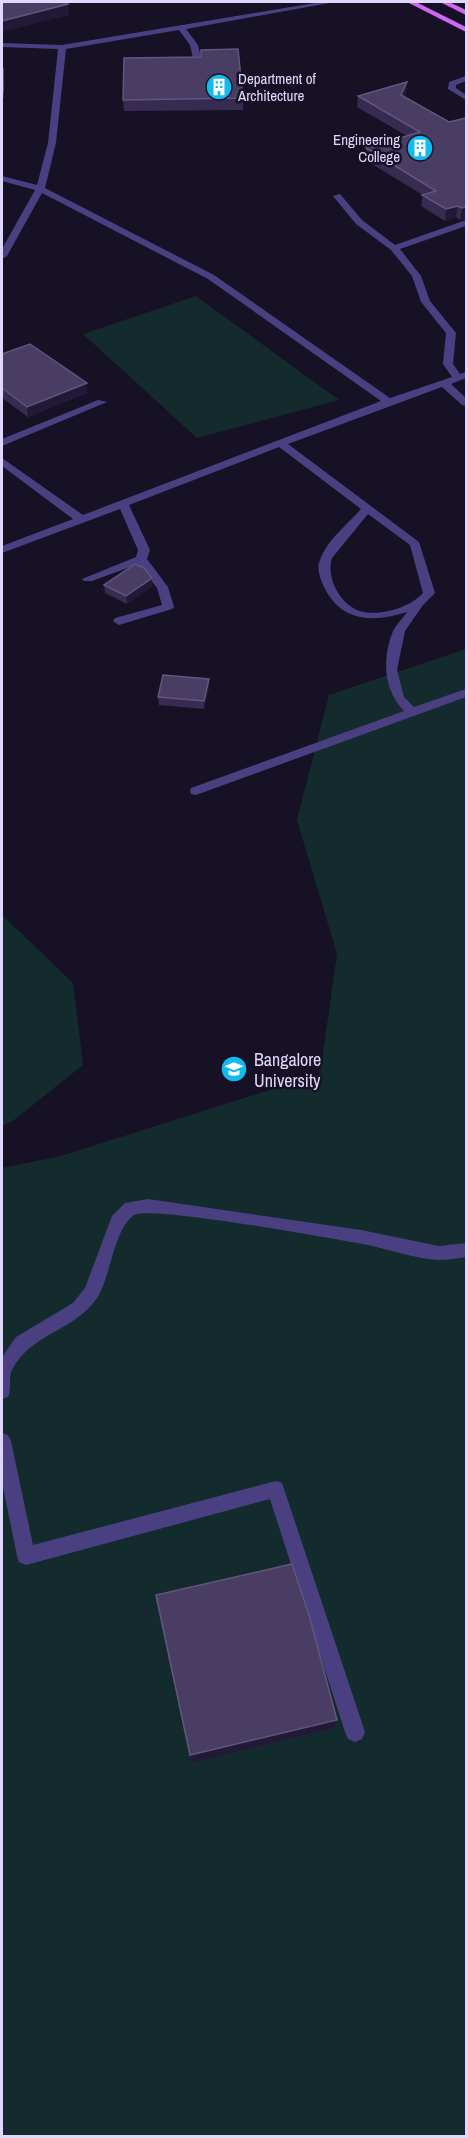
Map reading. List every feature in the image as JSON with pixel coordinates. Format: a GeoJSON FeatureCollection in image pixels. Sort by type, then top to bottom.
{"type":"FeatureCollection","features":[{"type":"Feature","properties":{"kind":"main road"},"geometry":{"type":"LineString","coordinates":[[411,2],[466,30]]}},
{"type":"Feature","properties":{"kind":"main road"},"geometry":{"type":"LineString","coordinates":[[444,2],[466,13]]}},
{"type":"Feature","properties":{"kind":"street"},"geometry":{"type":"LineString","coordinates":[[297,2],[306,6]]}},
{"type":"Feature","properties":{"kind":"street"},"geometry":{"type":"LineString","coordinates":[[2,45],[62,47],[331,2]]}},
{"type":"Feature","properties":{"kind":"street"},"geometry":{"type":"LineString","coordinates":[[181,27],[194,45],[197,58]]}},
{"type":"Feature","properties":{"kind":"street"},"geometry":{"type":"LineString","coordinates":[[2,256],[40,189],[52,143],[62,47]]}},
{"type":"Feature","properties":{"kind":"street"},"geometry":{"type":"LineString","coordinates":[[466,78],[452,84],[452,89],[466,98]]}},
{"type":"Feature","properties":{"kind":"street"},"geometry":{"type":"LineString","coordinates":[[2,178],[40,189],[211,277],[389,402]]}},
{"type":"Feature","properties":{"kind":"street"},"geometry":{"type":"LineString","coordinates":[[2,550],[389,402],[462,377],[448,364],[451,333],[426,302],[416,276],[394,248],[359,222],[337,196]]}},
{"type":"Feature","properties":{"kind":"street"},"geometry":{"type":"LineString","coordinates":[[394,248],[466,223]]}},
{"type":"Feature","properties":{"kind":"street"},"geometry":{"type":"LineString","coordinates":[[444,383],[466,403]]}},
{"type":"Feature","properties":{"kind":"street"},"geometry":{"type":"LineString","coordinates":[[2,443],[102,402]]}},
{"type":"Feature","properties":{"kind":"street"},"geometry":{"type":"LineString","coordinates":[[280,443],[415,544],[429,593],[399,631],[391,670],[398,698],[412,712]]}},
{"type":"Feature","properties":{"kind":"street"},"geometry":{"type":"LineString","coordinates":[[2,461],[82,520]]}},
{"type":"Feature","properties":{"kind":"street"},"geometry":{"type":"LineString","coordinates":[[119,621],[168,607],[168,599],[161,584],[145,567],[141,559],[144,550],[123,504]]}},
{"type":"Feature","properties":{"kind":"street"},"geometry":{"type":"LineString","coordinates":[[368,508],[326,558],[323,568],[326,578],[343,606],[355,614],[374,615],[418,606]]}},
{"type":"Feature","properties":{"kind":"street"},"geometry":{"type":"LineString","coordinates":[[88,579],[141,559]]}},
{"type":"Feature","properties":{"kind":"street"},"geometry":{"type":"LineString","coordinates":[[196,792],[466,693]]}},
{"type":"Feature","properties":{"kind":"street"},"geometry":{"type":"LineString","coordinates":[[2,1391],[2,1370],[22,1342],[79,1308],[92,1292],[118,1221],[131,1208],[148,1206],[187,1210],[361,1237],[439,1252],[466,1250]]}},
{"type":"Feature","properties":{"kind":"street"},"geometry":{"type":"LineString","coordinates":[[2,1441],[26,1556],[276,1489],[355,1732]]}},
{"type":"Feature","properties":{"kind":"green space"},"geometry":{"type":"Polygon","coordinates":[[[196,296],[339,400],[197,438],[83,334],[196,296]]]}},
{"type":"Feature","properties":{"kind":"green space"},"geometry":{"type":"Polygon","coordinates":[[[466,649],[466,2136],[2,2136],[2,1168],[61,1156],[320,1074],[337,954],[297,820],[329,695],[466,649]]]}},
{"type":"Feature","properties":{"kind":"green space"},"geometry":{"type":"Polygon","coordinates":[[[2,915],[73,983],[83,1065],[14,1120],[2,1126],[2,915]]]}},
{"type":"Feature","properties":{"kind":"building"},"geometry":{"type":"Polygon","coordinates":[[[2,2],[63,2],[68,4],[2,21],[2,2]]]}},
{"type":"Feature","properties":{"kind":"building"},"geometry":{"type":"Polygon","coordinates":[[[238,49],[243,98],[123,100],[124,58],[201,57],[201,50],[238,49]]]}},
{"type":"Feature","properties":{"kind":"building"},"geometry":{"type":"Polygon","coordinates":[[[407,82],[401,95],[449,122],[466,118],[466,207],[446,209],[422,195],[436,191],[366,148],[420,132],[358,96],[407,82]]]}},
{"type":"Feature","properties":{"kind":"building"},"geometry":{"type":"Polygon","coordinates":[[[30,344],[87,383],[27,407],[2,388],[2,354],[30,344]]]}},
{"type":"Feature","properties":{"kind":"building"},"geometry":{"type":"Polygon","coordinates":[[[135,564],[144,568],[152,578],[126,596],[104,585],[135,564]]]}},
{"type":"Feature","properties":{"kind":"building"},"geometry":{"type":"Polygon","coordinates":[[[163,675],[209,679],[204,701],[158,697],[163,675]]]}},
{"type":"Feature","properties":{"kind":"building"},"geometry":{"type":"Polygon","coordinates":[[[292,1564],[309,1615],[337,1720],[190,1755],[156,1595],[292,1564]]]}},
{"type":"Feature","properties":{"kind":"place","name":"Department of Architecture"},"geometry":{"type":"Point","coordinates":[219,87]}},
{"type":"Feature","properties":{"kind":"place","name":"Engineering College"},"geometry":{"type":"Point","coordinates":[420,148]}},
{"type":"Feature","properties":{"kind":"place","name":"Bangalore University"},"geometry":{"type":"Point","coordinates":[234,1069]}}]}
